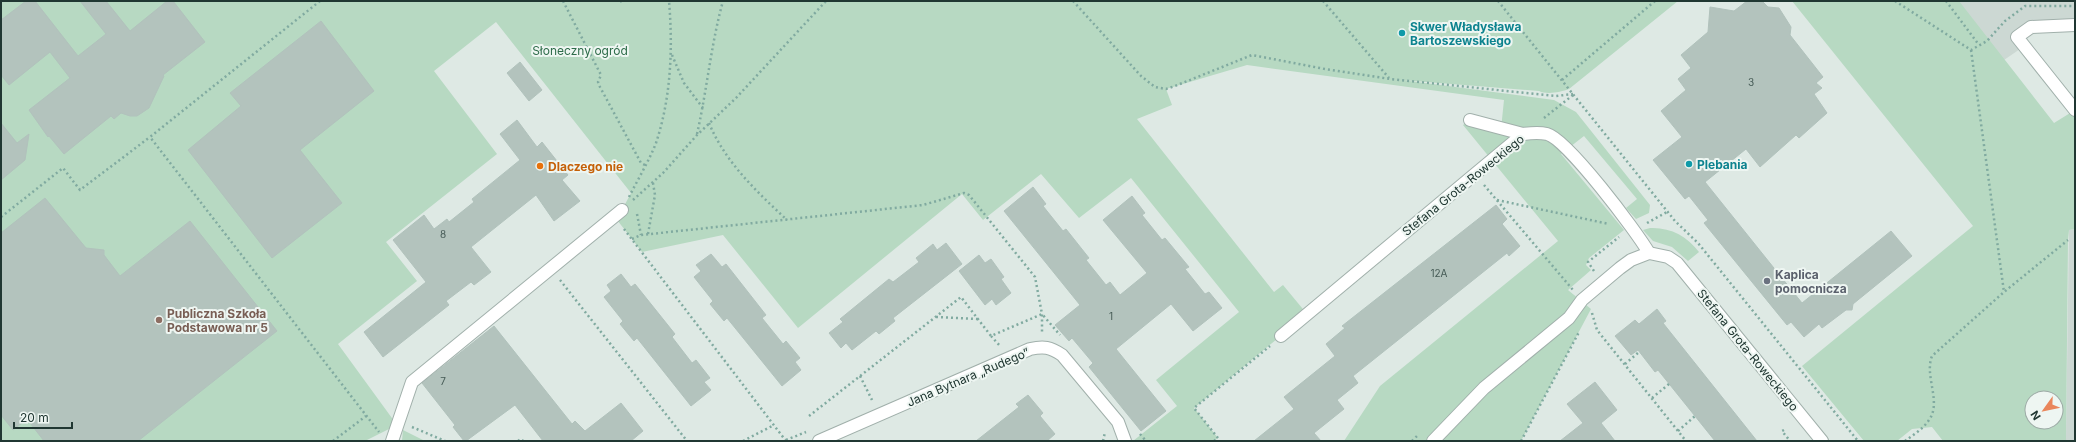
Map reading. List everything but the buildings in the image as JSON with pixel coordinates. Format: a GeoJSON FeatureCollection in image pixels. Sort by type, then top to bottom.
{"type":"FeatureCollection","features":[{"type":"Feature","properties":{"kind":"street"},"geometry":{"type":"LineString","coordinates":[[2075,25],[2031,27],[2017,37],[2075,110]]}},
{"type":"Feature","properties":{"kind":"street"},"geometry":{"type":"LineString","coordinates":[[1470,120],[1522,134]]}},
{"type":"Feature","properties":{"kind":"street","name":"Stefana Grota-Roweckiego"},"geometry":{"type":"LineString","coordinates":[[1280,336],[1522,134],[1547,134],[1566,146],[1633,228],[1649,253],[1668,258],[1677,263],[1822,441]]}},
{"type":"Feature","properties":{"kind":"street"},"geometry":{"type":"LineString","coordinates":[[392,441],[412,382],[618,213]]}},
{"type":"Feature","properties":{"kind":"street"},"geometry":{"type":"LineString","coordinates":[[1433,441],[1495,378],[1568,318],[1582,300],[1631,260],[1649,253]]}},
{"type":"Feature","properties":{"kind":"street","name":"Jana Bytnara „Rudego”"},"geometry":{"type":"LineString","coordinates":[[819,441],[1023,352],[1042,346],[1052,348],[1062,355],[1118,422],[1126,441]]}},
{"type":"Feature","properties":{"kind":"path"},"geometry":{"type":"LineString","coordinates":[[1,217],[63,168],[80,190],[150,137],[320,1]]}},
{"type":"Feature","properties":{"kind":"path"},"geometry":{"type":"LineString","coordinates":[[563,1],[601,75],[598,82],[600,87],[641,163],[645,165]]}},
{"type":"Feature","properties":{"kind":"path"},"geometry":{"type":"LineString","coordinates":[[618,213],[656,144],[661,124],[671,52],[669,1]]}},
{"type":"Feature","properties":{"kind":"path"},"geometry":{"type":"LineString","coordinates":[[697,135],[717,24],[723,1]]}},
{"type":"Feature","properties":{"kind":"path"},"geometry":{"type":"LineString","coordinates":[[618,213],[653,182],[697,135],[736,98],[826,1]]}},
{"type":"Feature","properties":{"kind":"path"},"geometry":{"type":"LineString","coordinates":[[1073,1],[1141,76],[1156,87],[1166,89],[1252,55],[1325,69],[1390,79],[1556,96],[1573,94]]}},
{"type":"Feature","properties":{"kind":"path"},"geometry":{"type":"LineString","coordinates":[[1323,1],[1390,79]]}},
{"type":"Feature","properties":{"kind":"path"},"geometry":{"type":"LineString","coordinates":[[1498,1],[1667,212],[1698,243],[1858,441]]}},
{"type":"Feature","properties":{"kind":"path"},"geometry":{"type":"LineString","coordinates":[[1562,80],[1655,1]]}},
{"type":"Feature","properties":{"kind":"path"},"geometry":{"type":"LineString","coordinates":[[1895,1],[1971,50],[2004,292]]}},
{"type":"Feature","properties":{"kind":"path"},"geometry":{"type":"LineString","coordinates":[[1946,1],[1979,45]]}},
{"type":"Feature","properties":{"kind":"path"},"geometry":{"type":"LineString","coordinates":[[1971,50],[1987,41],[2005,21],[2025,6],[2075,6]]}},
{"type":"Feature","properties":{"kind":"path"},"geometry":{"type":"LineString","coordinates":[[671,52],[684,83],[703,108]]}},
{"type":"Feature","properties":{"kind":"path"},"geometry":{"type":"LineString","coordinates":[[1535,133],[1540,121],[1573,94]]}},
{"type":"Feature","properties":{"kind":"path"},"geometry":{"type":"LineString","coordinates":[[709,123],[718,142],[734,165],[753,187],[787,220]]}},
{"type":"Feature","properties":{"kind":"path"},"geometry":{"type":"LineString","coordinates":[[150,137],[381,435]]}},
{"type":"Feature","properties":{"kind":"path"},"geometry":{"type":"LineString","coordinates":[[1475,173],[1496,200],[1574,291],[1579,287]]}},
{"type":"Feature","properties":{"kind":"path"},"geometry":{"type":"LineString","coordinates":[[648,234],[655,195],[653,182]]}},
{"type":"Feature","properties":{"kind":"path"},"geometry":{"type":"LineString","coordinates":[[632,239],[648,234],[924,205],[964,193],[969,195],[1035,277],[1042,314],[1042,346]]}},
{"type":"Feature","properties":{"kind":"path"},"geometry":{"type":"LineString","coordinates":[[636,197],[636,203]]}},
{"type":"Feature","properties":{"kind":"path"},"geometry":{"type":"LineString","coordinates":[[1496,200],[1633,228]]}},
{"type":"Feature","properties":{"kind":"path"},"geometry":{"type":"LineString","coordinates":[[637,209],[641,235]]}},
{"type":"Feature","properties":{"kind":"path"},"geometry":{"type":"LineString","coordinates":[[1594,273],[1588,262],[1633,228],[1667,212]]}},
{"type":"Feature","properties":{"kind":"path"},"geometry":{"type":"LineString","coordinates":[[618,213],[632,239],[786,441]]}},
{"type":"Feature","properties":{"kind":"path"},"geometry":{"type":"LineString","coordinates":[[1905,441],[1925,425],[1933,412],[1930,372],[1932,356],[2004,292],[2068,240]]}},
{"type":"Feature","properties":{"kind":"path"},"geometry":{"type":"LineString","coordinates":[[551,269],[687,441]]}},
{"type":"Feature","properties":{"kind":"path"},"geometry":{"type":"LineString","coordinates":[[809,416],[961,297],[991,336],[1042,314]]}},
{"type":"Feature","properties":{"kind":"path"},"geometry":{"type":"LineString","coordinates":[[1587,316],[1591,309],[1597,330],[1686,441]]}},
{"type":"Feature","properties":{"kind":"path"},"geometry":{"type":"LineString","coordinates":[[935,317],[978,319]]}},
{"type":"Feature","properties":{"kind":"path"},"geometry":{"type":"LineString","coordinates":[[1521,441],[1580,330]]}},
{"type":"Feature","properties":{"kind":"path"},"geometry":{"type":"LineString","coordinates":[[1625,364],[1639,352]]}},
{"type":"Feature","properties":{"kind":"path"},"geometry":{"type":"LineString","coordinates":[[1214,441],[1218,438],[1194,408],[1262,354]]}},
{"type":"Feature","properties":{"kind":"path"},"geometry":{"type":"LineString","coordinates":[[860,376],[874,403]]}},
{"type":"Feature","properties":{"kind":"path"},"geometry":{"type":"LineString","coordinates":[[1652,398],[1669,384]]}},
{"type":"Feature","properties":{"kind":"path"},"geometry":{"type":"LineString","coordinates":[[333,441],[366,416]]}},
{"type":"Feature","properties":{"kind":"path"},"geometry":{"type":"LineString","coordinates":[[1678,431],[1696,416]]}},
{"type":"Feature","properties":{"kind":"path"},"geometry":{"type":"LineString","coordinates":[[398,422],[445,441]]}},
{"type":"Feature","properties":{"kind":"path"},"geometry":{"type":"LineString","coordinates":[[743,441],[774,425]]}},
{"type":"Feature","properties":{"kind":"path"},"geometry":{"type":"LineString","coordinates":[[1102,425],[1105,431],[1103,441]]}},
{"type":"Feature","properties":{"kind":"path"},"geometry":{"type":"LineString","coordinates":[[1784,430],[1782,431],[1790,441]]}},
{"type":"Feature","properties":{"kind":"path"},"geometry":{"type":"LineString","coordinates":[[518,441],[521,439],[523,441]]}},
{"type":"Feature","properties":{"kind":"shaded area"},"geometry":{"type":"Polygon","coordinates":[[[1954,1],[2075,1],[2075,25],[2025,30],[2023,47],[2004,60],[1954,1]]]}},
{"type":"Feature","properties":{"kind":"shaded area"},"geometry":{"type":"Polygon","coordinates":[[[2075,229],[2075,441],[2066,441],[2069,230],[2075,229]]]}},
{"type":"Feature","properties":{"kind":"green space","name":"Słoneczny ogród"},"geometry":{"type":"Polygon","coordinates":[[[1,1],[1678,1],[1566,90],[1546,93],[1539,91],[1402,80],[1554,100],[1576,112],[1650,205],[1649,213],[1636,219],[1626,208],[1637,199],[1584,136],[1561,154],[1624,230],[1589,258],[1586,265],[1591,270],[1568,290],[1591,309],[1521,441],[1344,441],[1380,386],[1558,241],[1463,125],[1470,120],[1501,129],[1504,100],[1247,65],[1166,89],[1172,105],[1137,119],[1274,292],[1283,285],[1307,314],[1194,408],[1218,438],[1214,441],[1133,441],[1177,406],[1156,380],[1239,312],[1131,178],[1079,218],[1041,174],[983,220],[962,194],[798,328],[723,235],[642,252],[614,216],[622,210],[631,193],[496,22],[434,71],[497,154],[386,242],[417,281],[338,344],[397,425],[365,441],[1,441],[1,1]]]}},
{"type":"Feature","properties":{"kind":"green space"},"geometry":{"type":"Polygon","coordinates":[[[1792,1],[1959,1],[2054,123],[2075,110],[2075,229],[2069,230],[2068,240],[2066,441],[1943,441],[1932,427],[1912,429],[1897,441],[1864,441],[1802,366],[1973,226],[1792,1]]]}},
{"type":"Feature","properties":{"kind":"green space"},"geometry":{"type":"Polygon","coordinates":[[[1650,228],[1664,229],[1678,234],[1689,241],[1699,252],[1688,261],[1672,247],[1653,241],[1643,230],[1650,228]]]}},
{"type":"Feature","properties":{"kind":"green space"},"geometry":{"type":"Polygon","coordinates":[[[403,430],[425,441],[402,441],[403,430]]]}},
{"type":"Feature","properties":{"kind":"place","name":"Skwer Władysława Bartoszewskiego"},"geometry":{"type":"Point","coordinates":[1402,33]}},
{"type":"Feature","properties":{"kind":"place","name":"Plebania"},"geometry":{"type":"Point","coordinates":[1689,164]}},
{"type":"Feature","properties":{"kind":"place","name":"Dlaczego nie"},"geometry":{"type":"Point","coordinates":[540,166]}},
{"type":"Feature","properties":{"kind":"place","name":"Kaplica pomocnicza"},"geometry":{"type":"Point","coordinates":[1767,281]}},
{"type":"Feature","properties":{"kind":"place","name":"Publiczna Szkoła Podstawowa nr 5"},"geometry":{"type":"Point","coordinates":[159,320]}}]}
